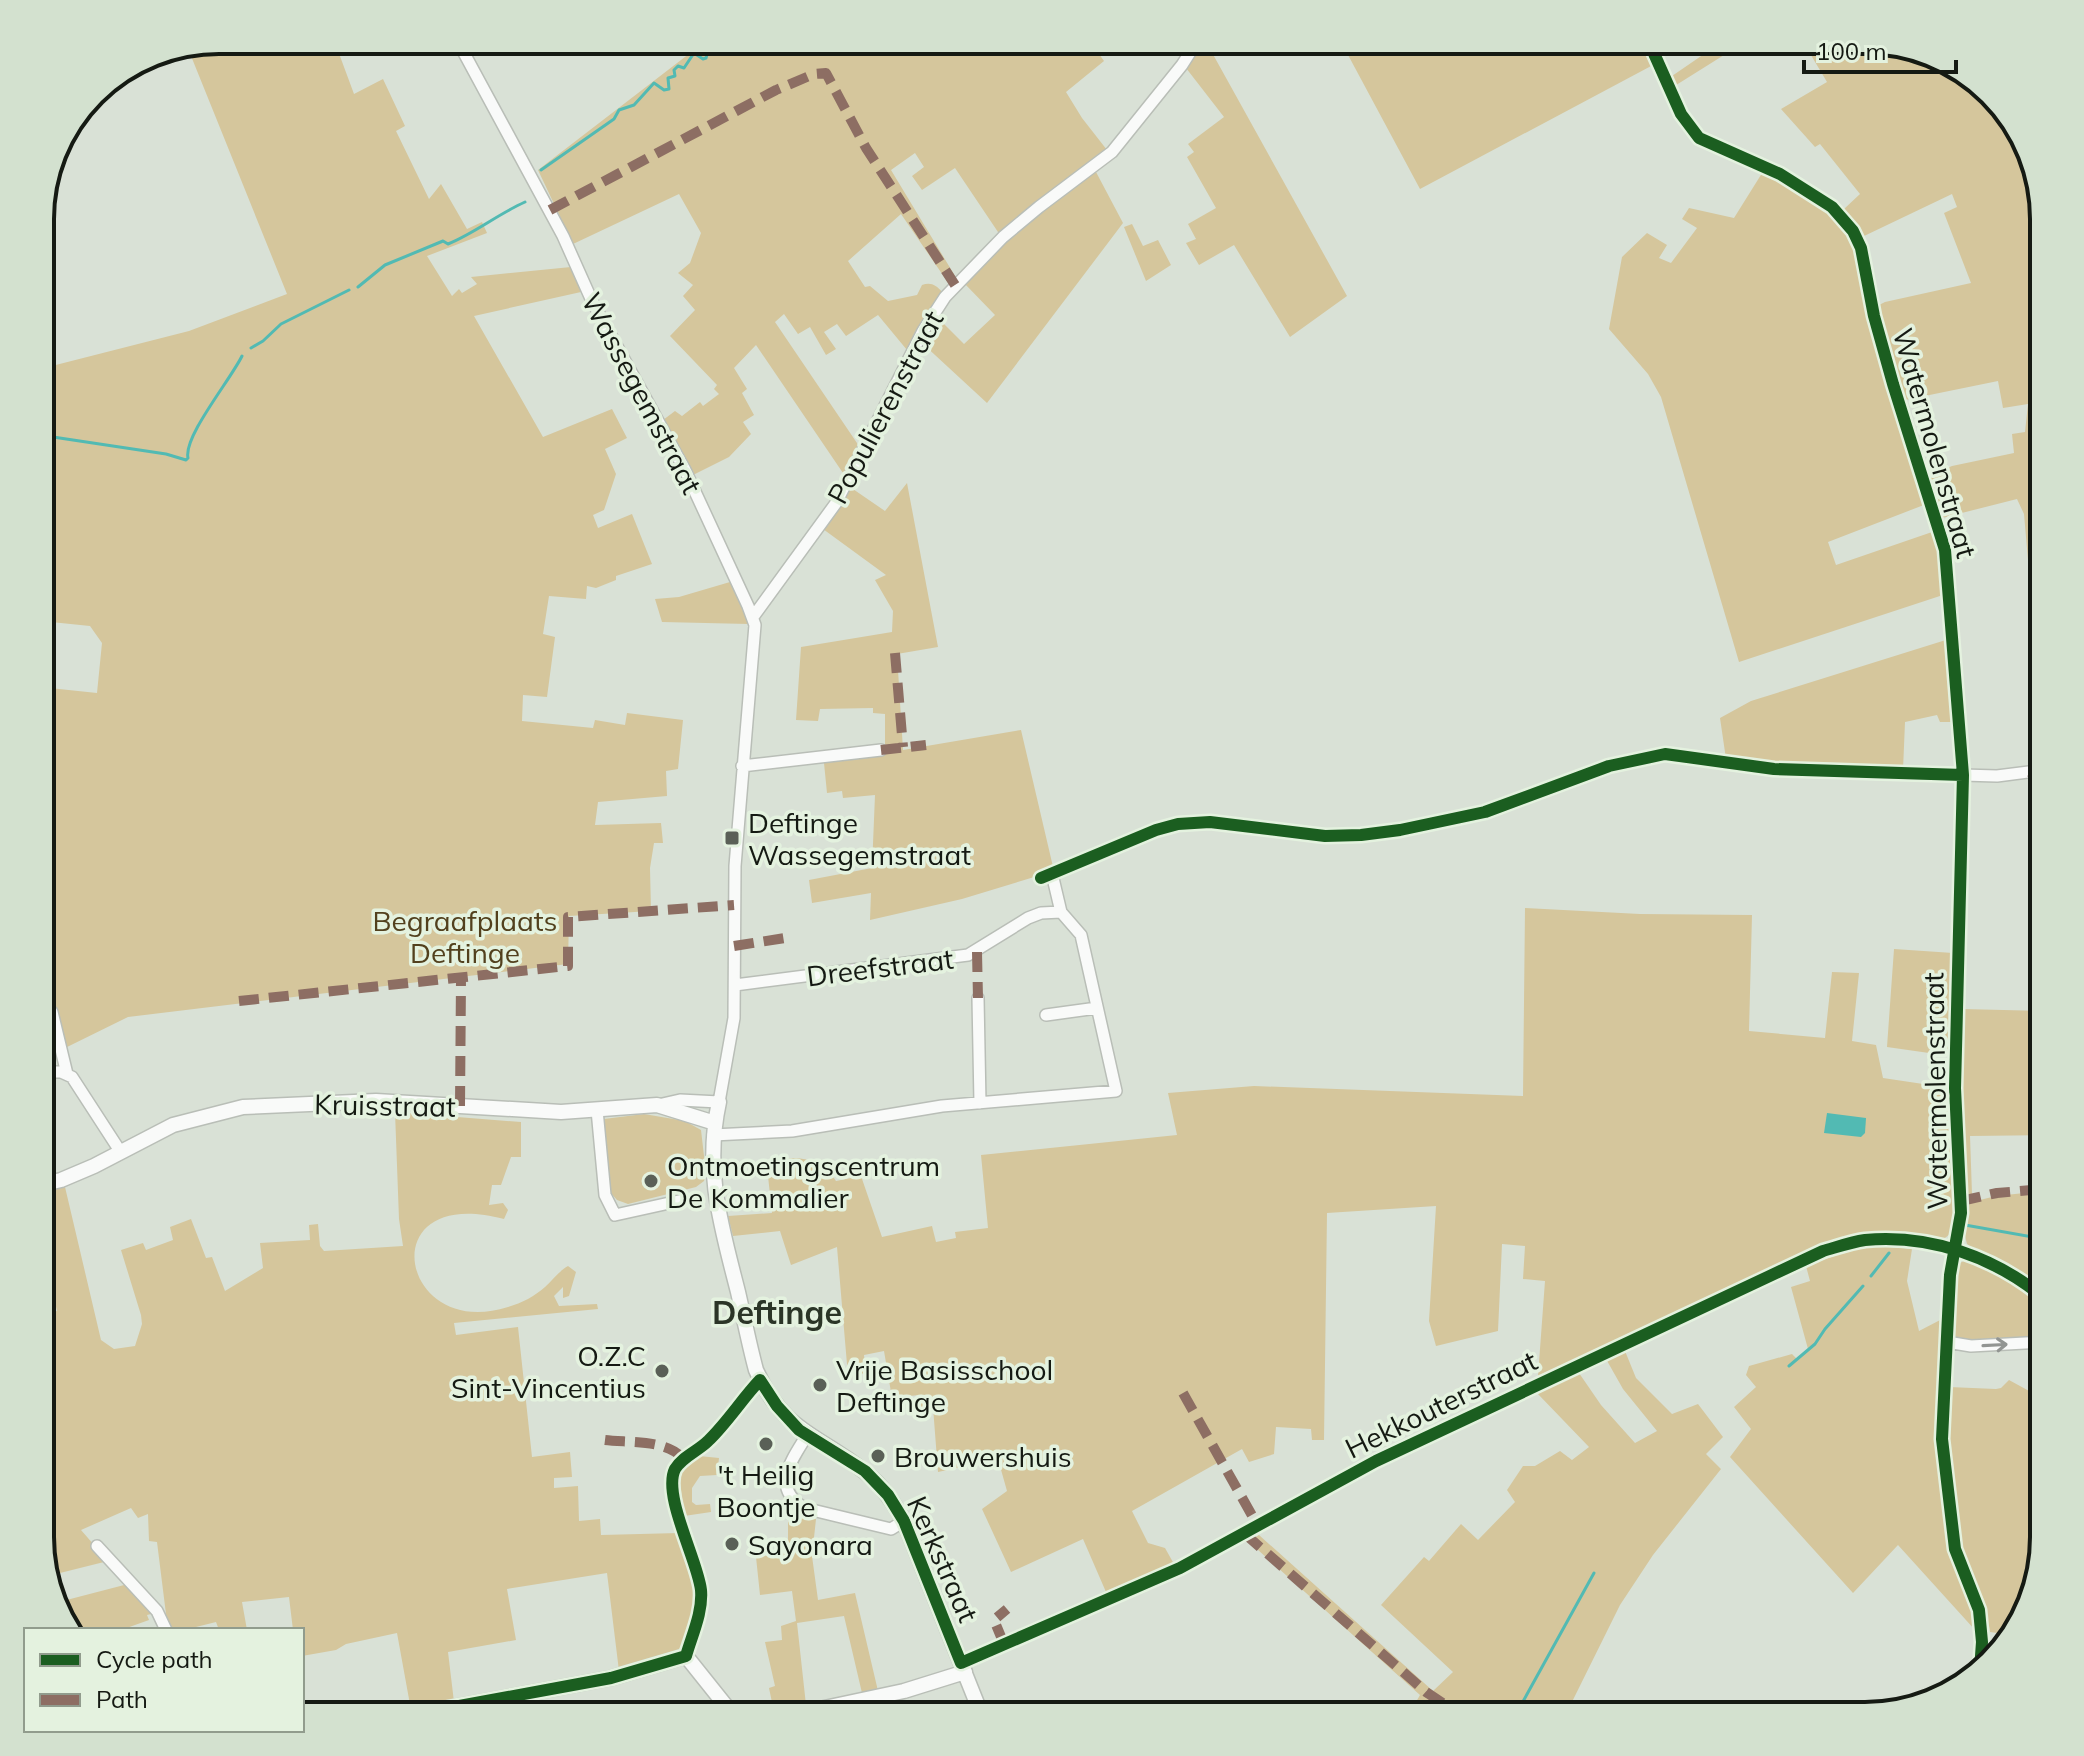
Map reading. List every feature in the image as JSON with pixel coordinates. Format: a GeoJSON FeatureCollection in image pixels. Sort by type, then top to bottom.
{"type":"FeatureCollection","features":[{"type":"Feature","properties":{"kind":"street","name":"Wassegemstraat"},"geometry":{"type":"LineString","coordinates":[[465,54],[563,236],[592,301],[685,470],[755,625],[742,766],[733,923],[734,1018],[719,1102]]}},
{"type":"Feature","properties":{"kind":"street","name":"Populierenstraat"},"geometry":{"type":"LineString","coordinates":[[753,617],[836,503],[923,331],[945,297],[1003,237],[1112,152],[1188,54]]}},
{"type":"Feature","properties":{"kind":"street","name":"Watermolenstraat"},"geometry":{"type":"LineString","coordinates":[[1654,54],[1681,114],[1699,138],[1780,174],[1812,193],[1845,220],[1861,248],[1874,316],[1945,550],[1963,775],[1955,1088],[1961,1213],[1950,1275],[1947,1342]]}},
{"type":"Feature","properties":{"kind":"street"},"geometry":{"type":"LineString","coordinates":[[742,766],[881,750]]}},
{"type":"Feature","properties":{"kind":"street"},"geometry":{"type":"LineString","coordinates":[[1963,775],[1997,776],[2030,772]]}},
{"type":"Feature","properties":{"kind":"street"},"geometry":{"type":"LineString","coordinates":[[714,1129],[792,1131],[942,1106],[1116,1091],[1081,935],[1061,912],[1052,874]]}},
{"type":"Feature","properties":{"kind":"street","name":"Dreefstraat"},"geometry":{"type":"LineString","coordinates":[[735,985],[968,955],[1028,918],[1041,913],[1061,912]]}},
{"type":"Feature","properties":{"kind":"street","name":"Dreefstraat"},"geometry":{"type":"LineString","coordinates":[[978,998],[980,1103]]}},
{"type":"Feature","properties":{"kind":"street"},"geometry":{"type":"LineString","coordinates":[[1046,1015],[1097,1008]]}},
{"type":"Feature","properties":{"kind":"street"},"geometry":{"type":"LineString","coordinates":[[54,1020],[67,1074]]}},
{"type":"Feature","properties":{"kind":"street"},"geometry":{"type":"LineString","coordinates":[[54,1073],[67,1074],[80,1085],[120,1151]]}},
{"type":"Feature","properties":{"kind":"street","name":"Kruisstraat"},"geometry":{"type":"LineString","coordinates":[[54,1182],[173,1125],[251,1107],[376,1101],[526,1112],[597,1110],[680,1100],[719,1102]]}},
{"type":"Feature","properties":{"kind":"street","name":"Kerkstraat"},"geometry":{"type":"LineString","coordinates":[[719,1102],[712,1162],[717,1209],[760,1380],[777,1406],[807,1435],[865,1471],[888,1495],[904,1521],[977,1702]]}},
{"type":"Feature","properties":{"kind":"street","name":"Kruisstraat"},"geometry":{"type":"LineString","coordinates":[[657,1105],[714,1129]]}},
{"type":"Feature","properties":{"kind":"street"},"geometry":{"type":"LineString","coordinates":[[597,1110],[605,1195],[615,1215],[683,1200]]}},
{"type":"Feature","properties":{"kind":"street","name":"Hekkouterstraat"},"geometry":{"type":"LineString","coordinates":[[963,1667],[1180,1568],[1376,1461],[1823,1251],[1861,1241],[1908,1240],[1955,1250],[2001,1268],[2030,1288]]}},
{"type":"Feature","properties":{"kind":"street"},"geometry":{"type":"LineString","coordinates":[[1981,1654],[1979,1610],[1955,1549],[1942,1439],[1947,1342],[1971,1346],[2030,1343]]}},
{"type":"Feature","properties":{"kind":"street"},"geometry":{"type":"LineString","coordinates":[[686,1656],[701,1604],[701,1589],[683,1533],[675,1499],[674,1475],[680,1463],[714,1435],[760,1380]]}},
{"type":"Feature","properties":{"kind":"street","name":"Kerkstraat"},"geometry":{"type":"LineString","coordinates":[[807,1435],[786,1474],[786,1488],[795,1502],[804,1508],[873,1526],[891,1529],[904,1521]]}},
{"type":"Feature","properties":{"kind":"street"},"geometry":{"type":"LineString","coordinates":[[97,1546],[157,1611],[165,1628]]}},
{"type":"Feature","properties":{"kind":"street"},"geometry":{"type":"LineString","coordinates":[[481,1702],[611,1678],[686,1656]]}},
{"type":"Feature","properties":{"kind":"street"},"geometry":{"type":"LineString","coordinates":[[686,1656],[723,1702]]}},
{"type":"Feature","properties":{"kind":"street"},"geometry":{"type":"LineString","coordinates":[[853,1702],[904,1691],[963,1667]]}},
{"type":"Feature","properties":{"kind":"green space","name":"Begraafplaats Deftinge"},"geometry":{"type":"Polygon","coordinates":[[[339,54],[354,94],[383,79],[405,126],[396,131],[429,199],[441,184],[467,229],[482,222],[487,233],[427,256],[452,296],[459,289],[462,293],[477,284],[471,277],[571,267],[581,292],[474,316],[543,437],[612,409],[627,438],[605,449],[616,474],[604,510],[593,515],[598,528],[632,514],[652,564],[616,576],[616,580],[596,588],[587,586],[586,599],[549,596],[543,634],[555,637],[547,697],[523,695],[522,721],[593,728],[595,720],[625,725],[627,713],[683,720],[678,769],[666,771],[667,796],[598,802],[595,825],[661,823],[663,843],[654,843],[650,868],[651,911],[569,916],[568,964],[128,1017],[63,1049],[54,1027],[54,688],[97,693],[102,643],[90,626],[54,622],[54,365],[189,331],[287,294],[191,56],[339,54]]]}},
{"type":"Feature","properties":{"kind":"green space"},"geometry":{"type":"Polygon","coordinates":[[[689,54],[1099,54],[1104,61],[1066,92],[1107,150],[1000,235],[955,168],[922,190],[912,176],[924,167],[915,153],[891,170],[955,276],[949,284],[901,214],[848,261],[865,287],[870,286],[888,301],[917,295],[925,284],[933,285],[942,292],[907,350],[878,315],[846,336],[837,324],[824,332],[836,349],[826,355],[810,327],[798,334],[784,314],[775,322],[859,446],[845,476],[756,345],[734,368],[747,389],[742,393],[754,415],[743,422],[751,434],[729,457],[693,475],[663,420],[675,411],[682,416],[700,402],[703,406],[719,394],[714,389],[717,385],[670,336],[695,310],[683,296],[693,285],[678,273],[690,263],[701,233],[679,194],[573,244],[538,170],[689,54]]]}},
{"type":"Feature","properties":{"kind":"green space"},"geometry":{"type":"Polygon","coordinates":[[[1196,54],[1213,54],[1347,296],[1290,337],[1234,245],[1199,265],[1186,243],[1196,239],[1188,224],[1216,208],[1187,157],[1194,152],[1188,144],[1224,117],[1186,68],[1196,54]]]}},
{"type":"Feature","properties":{"kind":"green space"},"geometry":{"type":"Polygon","coordinates":[[[1348,54],[1648,54],[1653,65],[1420,189],[1348,54]]]}},
{"type":"Feature","properties":{"kind":"green space"},"geometry":{"type":"Polygon","coordinates":[[[1659,54],[1663,54],[1672,76],[1704,54],[1726,54],[1673,87],[1659,54]]]}},
{"type":"Feature","properties":{"kind":"green space"},"geometry":{"type":"Polygon","coordinates":[[[1810,54],[1876,54],[1908,60],[1948,76],[1966,88],[1996,118],[2013,146],[2027,187],[2030,208],[2030,583],[2024,514],[2017,499],[1942,518],[1929,476],[1952,466],[2014,453],[2012,434],[2025,432],[2028,404],[2003,408],[1998,381],[1905,400],[1879,305],[1971,283],[1944,213],[1957,207],[1952,194],[1862,237],[1844,209],[1860,194],[1820,144],[1815,147],[1781,109],[1827,82],[1810,54]]]}},
{"type":"Feature","properties":{"kind":"green space"},"geometry":{"type":"Polygon","coordinates":[[[1764,170],[1838,218],[1858,248],[1929,503],[1828,542],[1836,565],[1935,531],[1942,557],[1946,594],[1739,662],[1661,397],[1648,374],[1609,329],[1622,257],[1647,233],[1667,245],[1659,258],[1671,263],[1697,228],[1682,219],[1689,208],[1734,218],[1764,170]]]}},
{"type":"Feature","properties":{"kind":"green space"},"geometry":{"type":"Polygon","coordinates":[[[1096,172],[1123,223],[987,403],[922,343],[936,316],[964,344],[995,315],[964,283],[1025,223],[1096,172]]]}},
{"type":"Feature","properties":{"kind":"green space"},"geometry":{"type":"Polygon","coordinates":[[[1132,224],[1143,246],[1158,240],[1171,265],[1146,281],[1124,227],[1132,224]]]}},
{"type":"Feature","properties":{"kind":"green space"},"geometry":{"type":"Polygon","coordinates":[[[907,483],[938,647],[897,654],[903,750],[1021,730],[1054,871],[962,899],[870,920],[871,893],[812,903],[809,880],[872,868],[875,795],[843,798],[842,791],[827,793],[824,763],[885,752],[885,714],[873,713],[873,708],[820,709],[818,721],[796,720],[801,647],[892,632],[893,611],[875,580],[886,575],[823,529],[850,487],[885,511],[907,483]]]}},
{"type":"Feature","properties":{"kind":"green space"},"geometry":{"type":"Polygon","coordinates":[[[730,582],[749,624],[662,622],[655,599],[679,597],[730,582]]]}},
{"type":"Feature","properties":{"kind":"green space"},"geometry":{"type":"Polygon","coordinates":[[[1949,639],[1955,722],[1940,722],[1937,715],[1905,722],[1903,770],[1770,765],[1726,759],[1720,718],[1751,701],[1949,639]]]}},
{"type":"Feature","properties":{"kind":"green space"},"geometry":{"type":"Polygon","coordinates":[[[1525,908],[1640,914],[1752,915],[1749,1031],[1825,1038],[1832,972],[1859,973],[1852,1041],[1876,1045],[1883,1078],[1950,1088],[1957,1199],[1954,1227],[1950,1233],[1941,1240],[1881,1232],[1836,1240],[1538,1376],[1545,1281],[1523,1279],[1525,1246],[1502,1244],[1498,1331],[1436,1346],[1429,1321],[1436,1206],[1327,1213],[1324,1440],[1312,1440],[1311,1429],[1276,1427],[1274,1454],[1249,1462],[1242,1449],[1132,1511],[1148,1543],[1165,1548],[1174,1564],[1106,1592],[1083,1539],[1011,1572],[982,1509],[1007,1491],[998,1459],[938,1472],[933,1407],[920,1407],[919,1395],[892,1398],[884,1351],[864,1355],[866,1373],[848,1376],[837,1247],[791,1265],[780,1231],[733,1236],[728,1216],[772,1213],[768,1176],[783,1176],[783,1159],[813,1161],[826,1169],[836,1181],[861,1176],[882,1237],[932,1226],[936,1242],[956,1238],[955,1232],[988,1228],[981,1155],[1177,1135],[1168,1093],[1254,1086],[1523,1096],[1525,908]]]}},
{"type":"Feature","properties":{"kind":"green space"},"geometry":{"type":"Polygon","coordinates":[[[1894,949],[1953,953],[1950,1056],[1887,1047],[1894,949]]]}},
{"type":"Feature","properties":{"kind":"green space"},"geometry":{"type":"Polygon","coordinates":[[[1962,1009],[2030,1011],[2030,1135],[1970,1136],[1972,1194],[1965,1194],[1960,1080],[1962,1009]]]}},
{"type":"Feature","properties":{"kind":"green space"},"geometry":{"type":"Polygon","coordinates":[[[395,1112],[521,1122],[521,1157],[511,1157],[501,1185],[492,1185],[489,1205],[503,1203],[508,1210],[504,1219],[461,1214],[433,1222],[418,1240],[415,1263],[424,1285],[443,1303],[471,1312],[508,1307],[533,1296],[568,1266],[576,1272],[569,1296],[563,1298],[563,1287],[554,1296],[559,1306],[597,1304],[598,1309],[454,1323],[456,1335],[518,1327],[532,1457],[570,1452],[572,1477],[554,1478],[554,1488],[578,1486],[579,1521],[600,1519],[601,1535],[679,1533],[697,1593],[694,1618],[686,1642],[675,1653],[619,1671],[607,1573],[507,1589],[516,1640],[448,1652],[454,1702],[410,1702],[397,1633],[304,1656],[304,1628],[293,1628],[289,1597],[242,1602],[247,1628],[218,1628],[216,1622],[192,1628],[168,1628],[157,1542],[149,1541],[148,1514],[138,1518],[131,1508],[81,1530],[108,1561],[58,1573],[54,1548],[54,1312],[57,1311],[54,1298],[54,1190],[65,1187],[101,1340],[114,1349],[135,1346],[142,1324],[121,1250],[143,1243],[146,1250],[173,1240],[170,1227],[191,1219],[206,1258],[212,1257],[225,1291],[263,1268],[260,1243],[310,1240],[309,1225],[318,1224],[320,1246],[324,1251],[403,1246],[395,1112]]]}},
{"type":"Feature","properties":{"kind":"green space"},"geometry":{"type":"Polygon","coordinates":[[[644,1114],[685,1121],[701,1130],[706,1173],[704,1181],[696,1187],[628,1204],[617,1200],[608,1190],[602,1122],[604,1119],[644,1114]]]}},
{"type":"Feature","properties":{"kind":"green space"},"geometry":{"type":"Polygon","coordinates":[[[2030,1192],[2030,1280],[1967,1244],[1963,1228],[1968,1203],[2030,1192]]]}},
{"type":"Feature","properties":{"kind":"green space"},"geometry":{"type":"Polygon","coordinates":[[[1878,1246],[1912,1249],[1907,1281],[1919,1331],[1944,1318],[1938,1387],[1939,1470],[1951,1470],[1949,1387],[1996,1389],[2009,1380],[2030,1391],[2030,1548],[2021,1590],[1999,1633],[1990,1632],[1989,1626],[1975,1630],[1898,1545],[1853,1593],[1730,1457],[1751,1429],[1734,1407],[1756,1387],[1746,1375],[1749,1366],[1792,1354],[1797,1359],[1808,1349],[1791,1287],[1810,1281],[1806,1266],[1848,1251],[1878,1246]]]}},
{"type":"Feature","properties":{"kind":"green space"},"geometry":{"type":"Polygon","coordinates":[[[1965,1260],[1976,1263],[1997,1272],[2030,1295],[2030,1339],[1959,1341],[1952,1332],[1953,1284],[1957,1265],[1965,1260]]]}},
{"type":"Feature","properties":{"kind":"green space"},"geometry":{"type":"Polygon","coordinates":[[[1625,1351],[1636,1378],[1672,1414],[1698,1404],[1723,1437],[1706,1454],[1721,1469],[1653,1555],[1620,1605],[1572,1702],[1416,1702],[1420,1695],[1248,1541],[1259,1535],[1433,1691],[1453,1672],[1381,1605],[1424,1557],[1429,1561],[1461,1524],[1478,1540],[1515,1502],[1507,1490],[1523,1466],[1535,1466],[1560,1451],[1572,1460],[1589,1447],[1537,1393],[1579,1373],[1601,1405],[1635,1443],[1657,1431],[1623,1389],[1606,1359],[1625,1351]]]}},
{"type":"Feature","properties":{"kind":"green space"},"geometry":{"type":"Polygon","coordinates":[[[699,1456],[719,1458],[717,1475],[700,1476],[692,1488],[692,1502],[696,1505],[710,1504],[711,1512],[684,1516],[679,1472],[689,1460],[699,1456]]]}},
{"type":"Feature","properties":{"kind":"green space"},"geometry":{"type":"Polygon","coordinates":[[[801,1515],[816,1519],[812,1556],[818,1600],[855,1593],[878,1691],[862,1693],[844,1616],[797,1623],[806,1702],[772,1702],[769,1688],[775,1686],[765,1642],[782,1640],[781,1626],[796,1621],[792,1591],[760,1595],[756,1557],[788,1553],[788,1522],[801,1515]]]}},
{"type":"Feature","properties":{"kind":"green space"},"geometry":{"type":"Polygon","coordinates":[[[128,1584],[155,1613],[147,1615],[149,1620],[127,1628],[81,1628],[67,1600],[128,1584]]]}},
{"type":"Feature","properties":{"kind":"water"},"geometry":{"type":"Polygon","coordinates":[[[1827,1113],[1866,1118],[1865,1133],[1861,1137],[1824,1133],[1827,1113]]]}},
{"type":"Feature","properties":{"kind":"waterway"},"geometry":{"type":"LineString","coordinates":[[541,170],[614,119],[619,110],[634,105],[654,83],[664,90],[669,89],[668,78],[675,76],[674,70],[678,66],[684,68],[693,54]]}},
{"type":"Feature","properties":{"kind":"waterway"},"geometry":{"type":"LineString","coordinates":[[696,54],[703,59],[707,54]]}},
{"type":"Feature","properties":{"kind":"waterway"},"geometry":{"type":"LineString","coordinates":[[358,287],[385,265],[443,241],[448,244],[458,240],[525,202]]}},
{"type":"Feature","properties":{"kind":"waterway"},"geometry":{"type":"LineString","coordinates":[[251,348],[281,324],[349,290]]}},
{"type":"Feature","properties":{"kind":"waterway"},"geometry":{"type":"LineString","coordinates":[[54,437],[166,454],[186,460],[193,436],[242,356]]}},
{"type":"Feature","properties":{"kind":"waterway"},"geometry":{"type":"LineString","coordinates":[[1965,1225],[2030,1237]]}},
{"type":"Feature","properties":{"kind":"waterway"},"geometry":{"type":"LineString","coordinates":[[1871,1276],[1889,1253]]}},
{"type":"Feature","properties":{"kind":"waterway"},"geometry":{"type":"LineString","coordinates":[[1789,1366],[1815,1344],[1863,1286]]}},
{"type":"Feature","properties":{"kind":"waterway"},"geometry":{"type":"LineString","coordinates":[[1523,1702],[1594,1573]]}},
{"type":"Feature","properties":{"kind":"marked path"},"geometry":{"type":"LineString","coordinates":[[550,210],[776,90],[814,74],[826,73],[866,148],[955,285]]}},
{"type":"Feature","properties":{"kind":"marked path"},"geometry":{"type":"LineString","coordinates":[[895,653],[903,747]]}},
{"type":"Feature","properties":{"kind":"marked path"},"geometry":{"type":"LineString","coordinates":[[881,750],[926,745]]}},
{"type":"Feature","properties":{"kind":"marked path"},"geometry":{"type":"LineString","coordinates":[[239,1001],[568,966],[568,917],[734,905]]}},
{"type":"Feature","properties":{"kind":"marked path"},"geometry":{"type":"LineString","coordinates":[[734,946],[785,938]]}},
{"type":"Feature","properties":{"kind":"marked path"},"geometry":{"type":"LineString","coordinates":[[977,952],[978,998]]}},
{"type":"Feature","properties":{"kind":"marked path"},"geometry":{"type":"LineString","coordinates":[[460,1106],[461,978]]}},
{"type":"Feature","properties":{"kind":"marked path"},"geometry":{"type":"LineString","coordinates":[[1961,1201],[2030,1190]]}},
{"type":"Feature","properties":{"kind":"marked path"},"geometry":{"type":"LineString","coordinates":[[1183,1393],[1258,1526]]}},
{"type":"Feature","properties":{"kind":"marked path"},"geometry":{"type":"LineString","coordinates":[[605,1440],[659,1445],[669,1448],[684,1460]]}},
{"type":"Feature","properties":{"kind":"marked path"},"geometry":{"type":"LineString","coordinates":[[1245,1534],[1441,1702]]}},
{"type":"Feature","properties":{"kind":"marked path"},"geometry":{"type":"LineString","coordinates":[[1004,1644],[994,1620],[1007,1609]]}},
{"type":"Feature","properties":{"kind":"cycle path"},"geometry":{"type":"LineString","coordinates":[[1654,54],[1681,114],[1699,138],[1780,174],[1832,207],[1853,231],[1861,248],[1874,316],[1893,384],[1945,550],[1963,775],[1955,1088],[1961,1213],[1950,1275],[1942,1439],[1955,1549],[1979,1610],[1981,1654]]}},
{"type":"Feature","properties":{"kind":"cycle path"},"geometry":{"type":"LineString","coordinates":[[1041,878],[1156,830],[1178,824],[1210,822],[1325,836],[1400,830],[1485,812],[1609,766],[1665,754],[1774,769],[1963,775]]}},
{"type":"Feature","properties":{"kind":"cycle path"},"geometry":{"type":"LineString","coordinates":[[481,1702],[611,1678],[686,1656],[699,1615],[701,1590],[677,1511],[672,1480],[675,1469],[682,1461],[715,1434],[760,1380],[777,1406],[799,1430],[865,1471],[888,1495],[904,1521],[961,1663],[1180,1568],[1376,1461],[1823,1251],[1865,1240],[1914,1241],[1960,1251],[1983,1260],[2030,1287]]}},
{"type":"Feature","properties":{"kind":"place","name":"Deftinge Wassegemstraat"},"geometry":{"type":"Point","coordinates":[732,838]}},
{"type":"Feature","properties":{"kind":"place","name":"Ontmoetingscentrum De Kommalier"},"geometry":{"type":"Point","coordinates":[651,1181]}},
{"type":"Feature","properties":{"kind":"place","name":"O.Z.C Sint-Vincentius"},"geometry":{"type":"Point","coordinates":[662,1371]}},
{"type":"Feature","properties":{"kind":"place","name":"Vrije Basisschool Deftinge"},"geometry":{"type":"Point","coordinates":[820,1385]}},
{"type":"Feature","properties":{"kind":"place","name":"'t Heilig Boontje"},"geometry":{"type":"Point","coordinates":[766,1444]}},
{"type":"Feature","properties":{"kind":"place","name":"Brouwershuis"},"geometry":{"type":"Point","coordinates":[878,1456]}},
{"type":"Feature","properties":{"kind":"place","name":"Sayonara"},"geometry":{"type":"Point","coordinates":[732,1544]}},
{"type":"Feature","properties":{"kind":"district","name":"Deftinge"},"geometry":{"type":"Point","coordinates":[777,1312]}}]}
